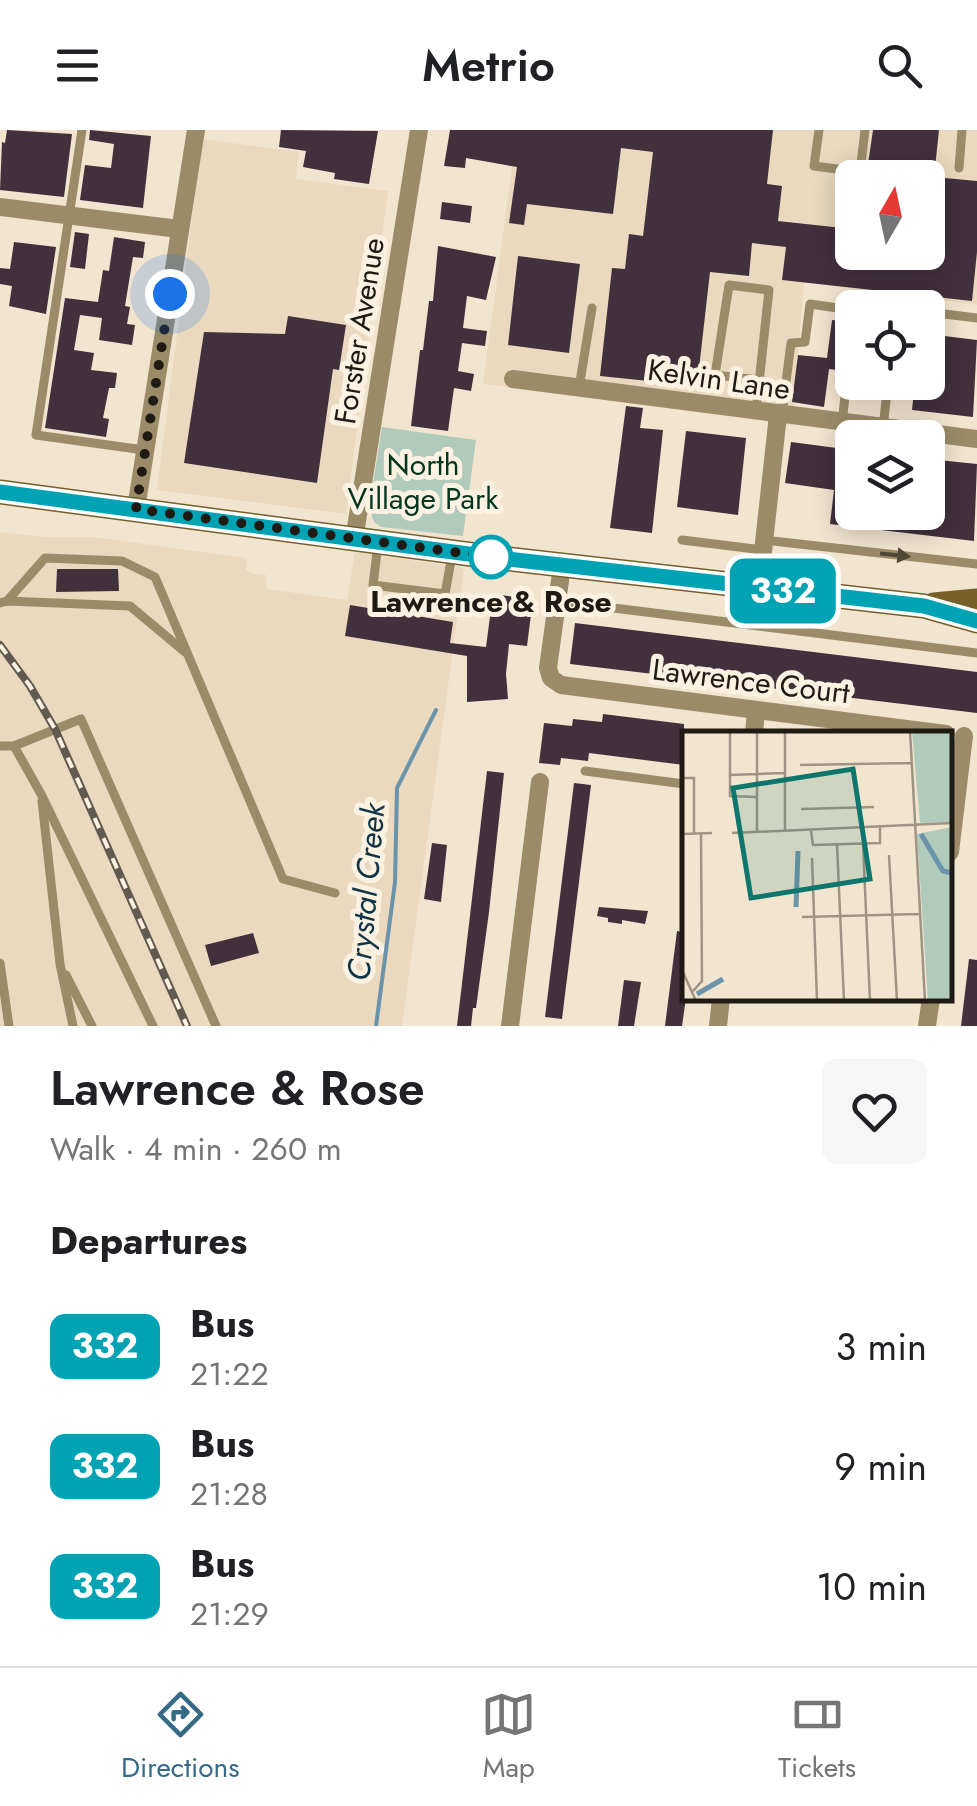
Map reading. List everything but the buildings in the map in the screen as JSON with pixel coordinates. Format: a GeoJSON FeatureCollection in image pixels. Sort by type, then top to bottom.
{"type":"FeatureCollection","features":[{"type":"Feature","properties":{"kind":"main road"},"geometry":{"type":"LineString","coordinates":[[0,492],[562,566],[924,606],[977,621]]}},
{"type":"Feature","properties":{"kind":"main road"},"geometry":{"type":"LineString","coordinates":[[924,606],[977,600]]}},
{"type":"Feature","properties":{"kind":"street"},"geometry":{"type":"LineString","coordinates":[[136,509],[196,130]]}},
{"type":"Feature","properties":{"kind":"street","name":"Forster Avenue"},"geometry":{"type":"LineString","coordinates":[[366,541],[419,130]]}},
{"type":"Feature","properties":{"kind":"street"},"geometry":{"type":"LineString","coordinates":[[0,207],[179,229]]}},
{"type":"Feature","properties":{"kind":"street","name":"Kelvin Lane"},"geometry":{"type":"LineString","coordinates":[[513,379],[835,422]]}},
{"type":"Feature","properties":{"kind":"street"},"geometry":{"type":"LineString","coordinates":[[758,588],[780,415]]}},
{"type":"Feature","properties":{"kind":"street","name":"Kelvin Lane"},"geometry":{"type":"LineString","coordinates":[[945,435],[977,439]]}},
{"type":"Feature","properties":{"kind":"street"},"geometry":{"type":"LineString","coordinates":[[557,601],[562,566]]}},
{"type":"Feature","properties":{"kind":"street","name":"Lawrence Court"},"geometry":{"type":"LineString","coordinates":[[557,601],[548,668],[551,678],[562,685],[927,731]]}},
{"type":"Feature","properties":{"kind":"street"},"geometry":{"type":"LineString","coordinates":[[754,731],[756,710]]}},
{"type":"Feature","properties":{"kind":"street"},"geometry":{"type":"LineString","coordinates":[[952,814],[959,735]]}},
{"type":"Feature","properties":{"kind":"street"},"geometry":{"type":"LineString","coordinates":[[510,1026],[540,782]]}},
{"type":"Feature","properties":{"kind":"street"},"geometry":{"type":"LineString","coordinates":[[718,1026],[721,1001]]}},
{"type":"Feature","properties":{"kind":"street"},"geometry":{"type":"LineString","coordinates":[[928,1026],[931,1001]]}},
{"type":"Feature","properties":{"kind":"lane"},"geometry":{"type":"LineString","coordinates":[[82,130],[36,435],[145,450]]}},
{"type":"Feature","properties":{"kind":"lane"},"geometry":{"type":"LineString","coordinates":[[819,130],[814,166],[860,172],[865,130]]}},
{"type":"Feature","properties":{"kind":"lane"},"geometry":{"type":"LineString","coordinates":[[958,168],[962,130]]}},
{"type":"Feature","properties":{"kind":"lane"},"geometry":{"type":"LineString","coordinates":[[756,412],[760,380],[769,290],[729,285],[716,375],[760,380]]}},
{"type":"Feature","properties":{"kind":"lane"},"geometry":{"type":"LineString","coordinates":[[780,415],[791,343],[805,342],[810,304],[835,308]]}},
{"type":"Feature","properties":{"kind":"lane"},"geometry":{"type":"LineString","coordinates":[[580,388],[592,308]]}},
{"type":"Feature","properties":{"kind":"lane"},"geometry":{"type":"LineString","coordinates":[[945,314],[977,318]]}},
{"type":"Feature","properties":{"kind":"lane"},"geometry":{"type":"LineString","coordinates":[[682,540],[977,564]]}},
{"type":"Feature","properties":{"kind":"lane"},"geometry":{"type":"LineString","coordinates":[[366,541],[373,584],[427,592],[446,594],[452,552]]}},
{"type":"Feature","properties":{"kind":"lane"},"geometry":{"type":"LineString","coordinates":[[4,602],[46,558],[122,561],[156,577],[284,879],[335,893]]}},
{"type":"Feature","properties":{"kind":"lane"},"geometry":{"type":"LineString","coordinates":[[557,601],[977,654]]}},
{"type":"Feature","properties":{"kind":"lane"},"geometry":{"type":"LineString","coordinates":[[4,602],[130,606],[190,656]]}},
{"type":"Feature","properties":{"kind":"lane"},"geometry":{"type":"LineString","coordinates":[[0,746],[14,746],[81,719],[216,1026]]}},
{"type":"Feature","properties":{"kind":"lane"},"geometry":{"type":"LineString","coordinates":[[14,746],[153,1026]]}},
{"type":"Feature","properties":{"kind":"lane"},"geometry":{"type":"LineString","coordinates":[[585,770],[682,784]]}},
{"type":"Feature","properties":{"kind":"lane"},"geometry":{"type":"LineString","coordinates":[[41,794],[60,964],[73,1026]]}},
{"type":"Feature","properties":{"kind":"lane"},"geometry":{"type":"LineString","coordinates":[[0,963],[9,1026]]}},
{"type":"Feature","properties":{"kind":"lane"},"geometry":{"type":"LineString","coordinates":[[60,964],[92,1026]]}},
{"type":"Feature","properties":{"kind":"shaded area"},"geometry":{"type":"Polygon","coordinates":[[[517,130],[977,130],[977,305],[945,301],[945,290],[864,290],[804,282],[792,425],[483,384],[517,130]]]}},
{"type":"Feature","properties":{"kind":"shaded area"},"geometry":{"type":"Polygon","coordinates":[[[202,139],[299,152],[296,179],[388,191],[346,514],[157,490],[202,139]]]}},
{"type":"Feature","properties":{"kind":"shaded area"},"geometry":{"type":"Polygon","coordinates":[[[0,532],[93,537],[247,558],[246,569],[266,575],[267,589],[347,600],[355,552],[464,568],[402,1026],[0,1026],[0,532]]]}},
{"type":"Feature","properties":{"kind":"green space","name":"North Village Park"},"geometry":{"type":"Polygon","coordinates":[[[382,427],[476,440],[463,536],[381,527],[374,522],[369,508],[382,427]]]}},
{"type":"Feature","properties":{"kind":"waterway","name":"Crystal Creek"},"geometry":{"type":"LineString","coordinates":[[376,1026],[395,882],[397,788],[436,710]]}},
{"type":"Feature","properties":{"kind":"railway"},"geometry":{"type":"LineString","coordinates":[[0,645],[55,729],[187,1026]]}},
{"type":"Feature","properties":{"kind":"bus line","name":"332"},"geometry":{"type":"LineString","coordinates":[[0,492],[491,557],[924,606],[977,621]]}},
{"type":"Feature","properties":{"kind":"place","name":"Lawrence & Rose"},"geometry":{"type":"Point","coordinates":[491,557]}},
{"type":"Feature","properties":{"kind":"route"},"geometry":{"type":"LineString","coordinates":[[170,294],[136,509],[491,557]]}}]}
